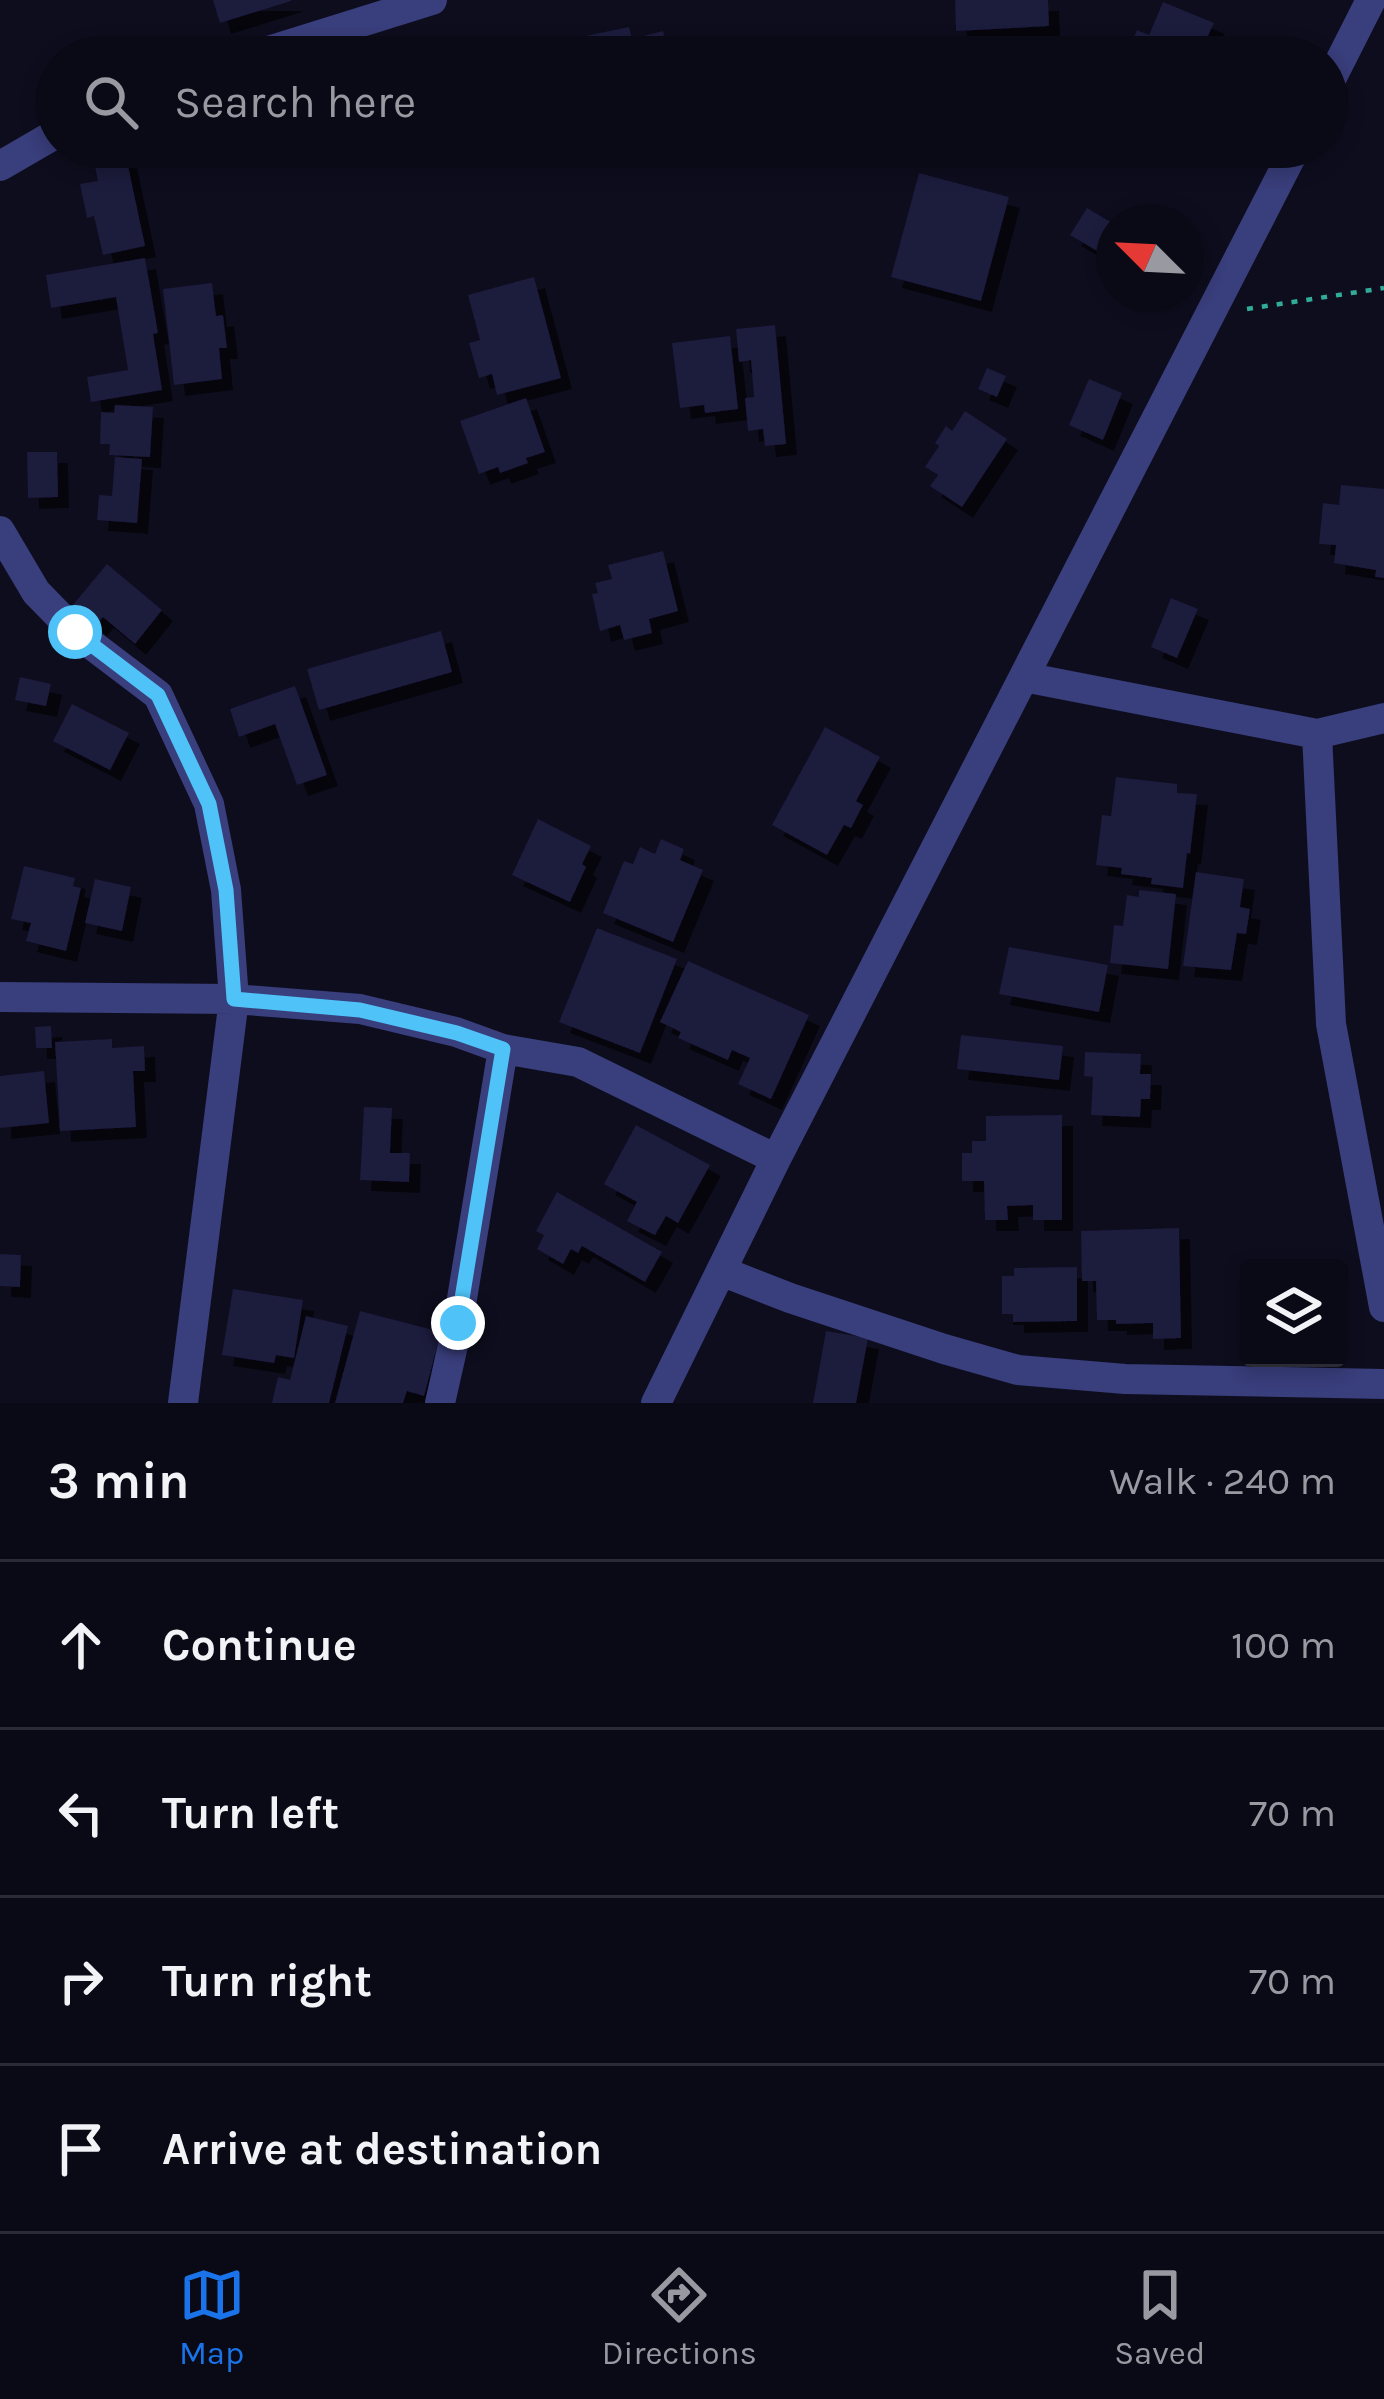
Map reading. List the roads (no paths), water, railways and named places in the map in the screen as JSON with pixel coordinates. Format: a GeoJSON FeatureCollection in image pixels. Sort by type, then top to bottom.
{"type":"FeatureCollection","features":[{"type":"Feature","properties":{"kind":"street"},"geometry":{"type":"LineString","coordinates":[[316,36],[432,0]]}},
{"type":"Feature","properties":{"kind":"street"},"geometry":{"type":"LineString","coordinates":[[1348,47],[1373,0],[1384,12]]}},
{"type":"Feature","properties":{"kind":"street"},"geometry":{"type":"LineString","coordinates":[[0,166],[36,145]]}},
{"type":"Feature","properties":{"kind":"street"},"geometry":{"type":"LineString","coordinates":[[656,1403],[776,1159],[1285,168]]}},
{"type":"Feature","properties":{"kind":"street"},"geometry":{"type":"LineString","coordinates":[[0,531],[36,592],[75,632],[158,695],[209,804],[226,890],[234,999],[184,1403]]}},
{"type":"Feature","properties":{"kind":"street"},"geometry":{"type":"LineString","coordinates":[[1024,676],[1317,734],[1384,718]]}},
{"type":"Feature","properties":{"kind":"street"},"geometry":{"type":"LineString","coordinates":[[1317,734],[1331,1024],[1384,1307]]}},
{"type":"Feature","properties":{"kind":"street"},"geometry":{"type":"LineString","coordinates":[[0,997],[234,999],[360,1010],[503,1049],[578,1062],[776,1159]]}},
{"type":"Feature","properties":{"kind":"street"},"geometry":{"type":"LineString","coordinates":[[440,1403],[458,1323],[503,1049]]}},
{"type":"Feature","properties":{"kind":"street"},"geometry":{"type":"LineString","coordinates":[[721,1271],[944,1349],[1018,1370],[1126,1391],[1384,1384]]}}]}
